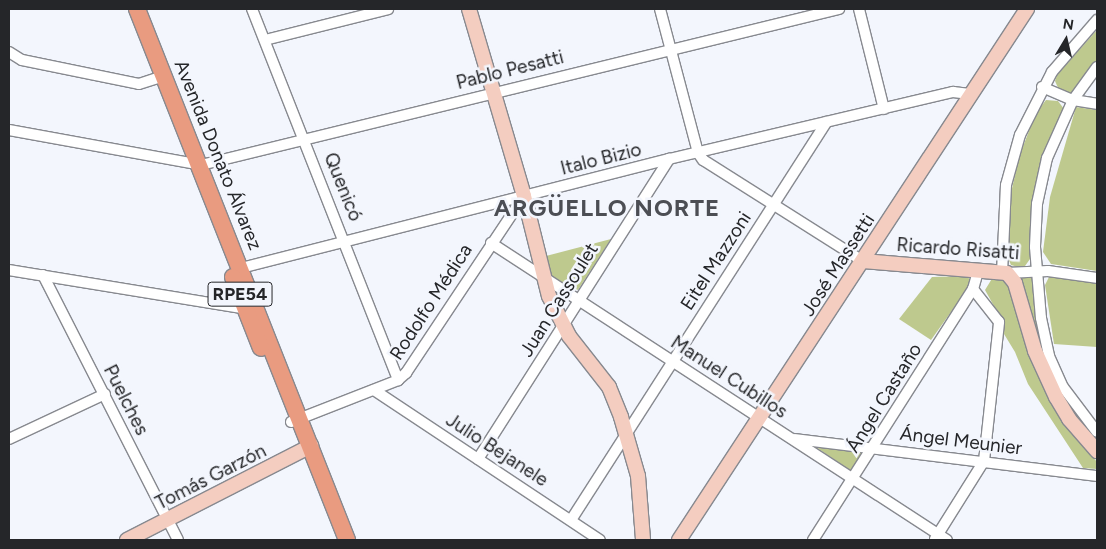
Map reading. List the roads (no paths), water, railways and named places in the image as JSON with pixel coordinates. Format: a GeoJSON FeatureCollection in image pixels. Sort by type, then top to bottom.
{"type":"FeatureCollection","features":[{"type":"Feature","properties":{"kind":"main road","name":"Avenida Donato Álvarez"},"geometry":{"type":"LineString","coordinates":[[128,9],[242,268],[307,449],[337,540]]}},
{"type":"Feature","properties":{"kind":"main road","name":"Avenida Donato Álvarez"},"geometry":{"type":"LineString","coordinates":[[137,9],[196,165],[246,310],[296,420]]}},
{"type":"Feature","properties":{"kind":"main road"},"geometry":{"type":"LineString","coordinates":[[469,9],[524,196],[544,279],[563,326],[609,387],[626,432],[641,491],[643,540]]}},
{"type":"Feature","properties":{"kind":"main road","name":"José Massetti"},"geometry":{"type":"LineString","coordinates":[[679,540],[1027,9]]}},
{"type":"Feature","properties":{"kind":"main road","name":"Ricardo Risatti"},"geometry":{"type":"LineString","coordinates":[[863,260],[1004,273]]}},
{"type":"Feature","properties":{"kind":"main road"},"geometry":{"type":"LineString","coordinates":[[1004,273],[1015,283],[1034,351],[1056,397],[1069,419],[1097,451]]}},
{"type":"Feature","properties":{"kind":"main road","name":"Avenida Donato Álvarez"},"geometry":{"type":"LineString","coordinates":[[307,449],[347,540]]}},
{"type":"Feature","properties":{"kind":"main road","name":"Tomás Garzón"},"geometry":{"type":"LineString","coordinates":[[127,540],[307,449]]}},
{"type":"Feature","properties":{"kind":"street","name":"Quenicó"},"geometry":{"type":"LineString","coordinates":[[252,9],[345,239],[398,380]]}},
{"type":"Feature","properties":{"kind":"street"},"geometry":{"type":"LineString","coordinates":[[265,40],[388,9]]}},
{"type":"Feature","properties":{"kind":"street"},"geometry":{"type":"LineString","coordinates":[[660,9],[698,153]]}},
{"type":"Feature","properties":{"kind":"street","name":"Pablo Pesatti"},"geometry":{"type":"LineString","coordinates":[[196,165],[670,48],[839,9]]}},
{"type":"Feature","properties":{"kind":"street"},"geometry":{"type":"LineString","coordinates":[[859,9],[884,109]]}},
{"type":"Feature","properties":{"kind":"street"},"geometry":{"type":"LineString","coordinates":[[1004,273],[1006,185],[1020,134],[1042,87],[1069,49],[1097,20]]}},
{"type":"Feature","properties":{"kind":"street"},"geometry":{"type":"LineString","coordinates":[[9,52],[22,60],[139,84],[157,78]]}},
{"type":"Feature","properties":{"kind":"street"},"geometry":{"type":"LineString","coordinates":[[1097,67],[1073,100],[1055,138],[1042,181],[1035,221],[1037,271],[1044,337],[1055,372],[1076,408],[1097,432]]}},
{"type":"Feature","properties":{"kind":"street"},"geometry":{"type":"LineString","coordinates":[[1042,87],[1073,100],[1097,104]]}},
{"type":"Feature","properties":{"kind":"street","name":"Italo Bizio"},"geometry":{"type":"LineString","coordinates":[[242,268],[345,239],[669,159],[954,92],[970,94]]}},
{"type":"Feature","properties":{"kind":"street","name":"Eitel Mazzoni"},"geometry":{"type":"LineString","coordinates":[[571,520],[827,122]]}},
{"type":"Feature","properties":{"kind":"street"},"geometry":{"type":"LineString","coordinates":[[9,130],[196,165]]}},
{"type":"Feature","properties":{"kind":"street","name":"Ricardo Risatti"},"geometry":{"type":"LineString","coordinates":[[698,153],[703,160],[863,260]]}},
{"type":"Feature","properties":{"kind":"street","name":"Juan Cassoulet"},"geometry":{"type":"LineString","coordinates":[[478,459],[669,159]]}},
{"type":"Feature","properties":{"kind":"street","name":"Rodolfo Médica"},"geometry":{"type":"LineString","coordinates":[[296,420],[398,380],[524,196]]}},
{"type":"Feature","properties":{"kind":"street","name":"Manuel Cubillos"},"geometry":{"type":"LineString","coordinates":[[491,242],[544,279],[673,361],[940,538]]}},
{"type":"Feature","properties":{"kind":"street"},"geometry":{"type":"LineString","coordinates":[[9,270],[246,310]]}},
{"type":"Feature","properties":{"kind":"street","name":"Ángel Castaño"},"geometry":{"type":"LineString","coordinates":[[813,540],[973,289],[978,271]]}},
{"type":"Feature","properties":{"kind":"street","name":"Ricardo Risatti"},"geometry":{"type":"LineString","coordinates":[[1004,273],[1037,271],[1097,278]]}},
{"type":"Feature","properties":{"kind":"street","name":"Puelches"},"geometry":{"type":"LineString","coordinates":[[43,275],[178,540]]}},
{"type":"Feature","properties":{"kind":"street"},"geometry":{"type":"LineString","coordinates":[[940,538],[984,461],[999,322],[973,289]]}},
{"type":"Feature","properties":{"kind":"street","name":"Julio Bejanele"},"geometry":{"type":"LineString","coordinates":[[374,390],[600,540]]}},
{"type":"Feature","properties":{"kind":"street"},"geometry":{"type":"LineString","coordinates":[[9,439],[105,394]]}},
{"type":"Feature","properties":{"kind":"street","name":"Ángel Meunier"},"geometry":{"type":"LineString","coordinates":[[791,439],[1097,476]]}},
{"type":"Feature","properties":{"kind":"district","name":"ARGÜELLO NORTE"},"geometry":{"type":"Point","coordinates":[607,208]}}]}
